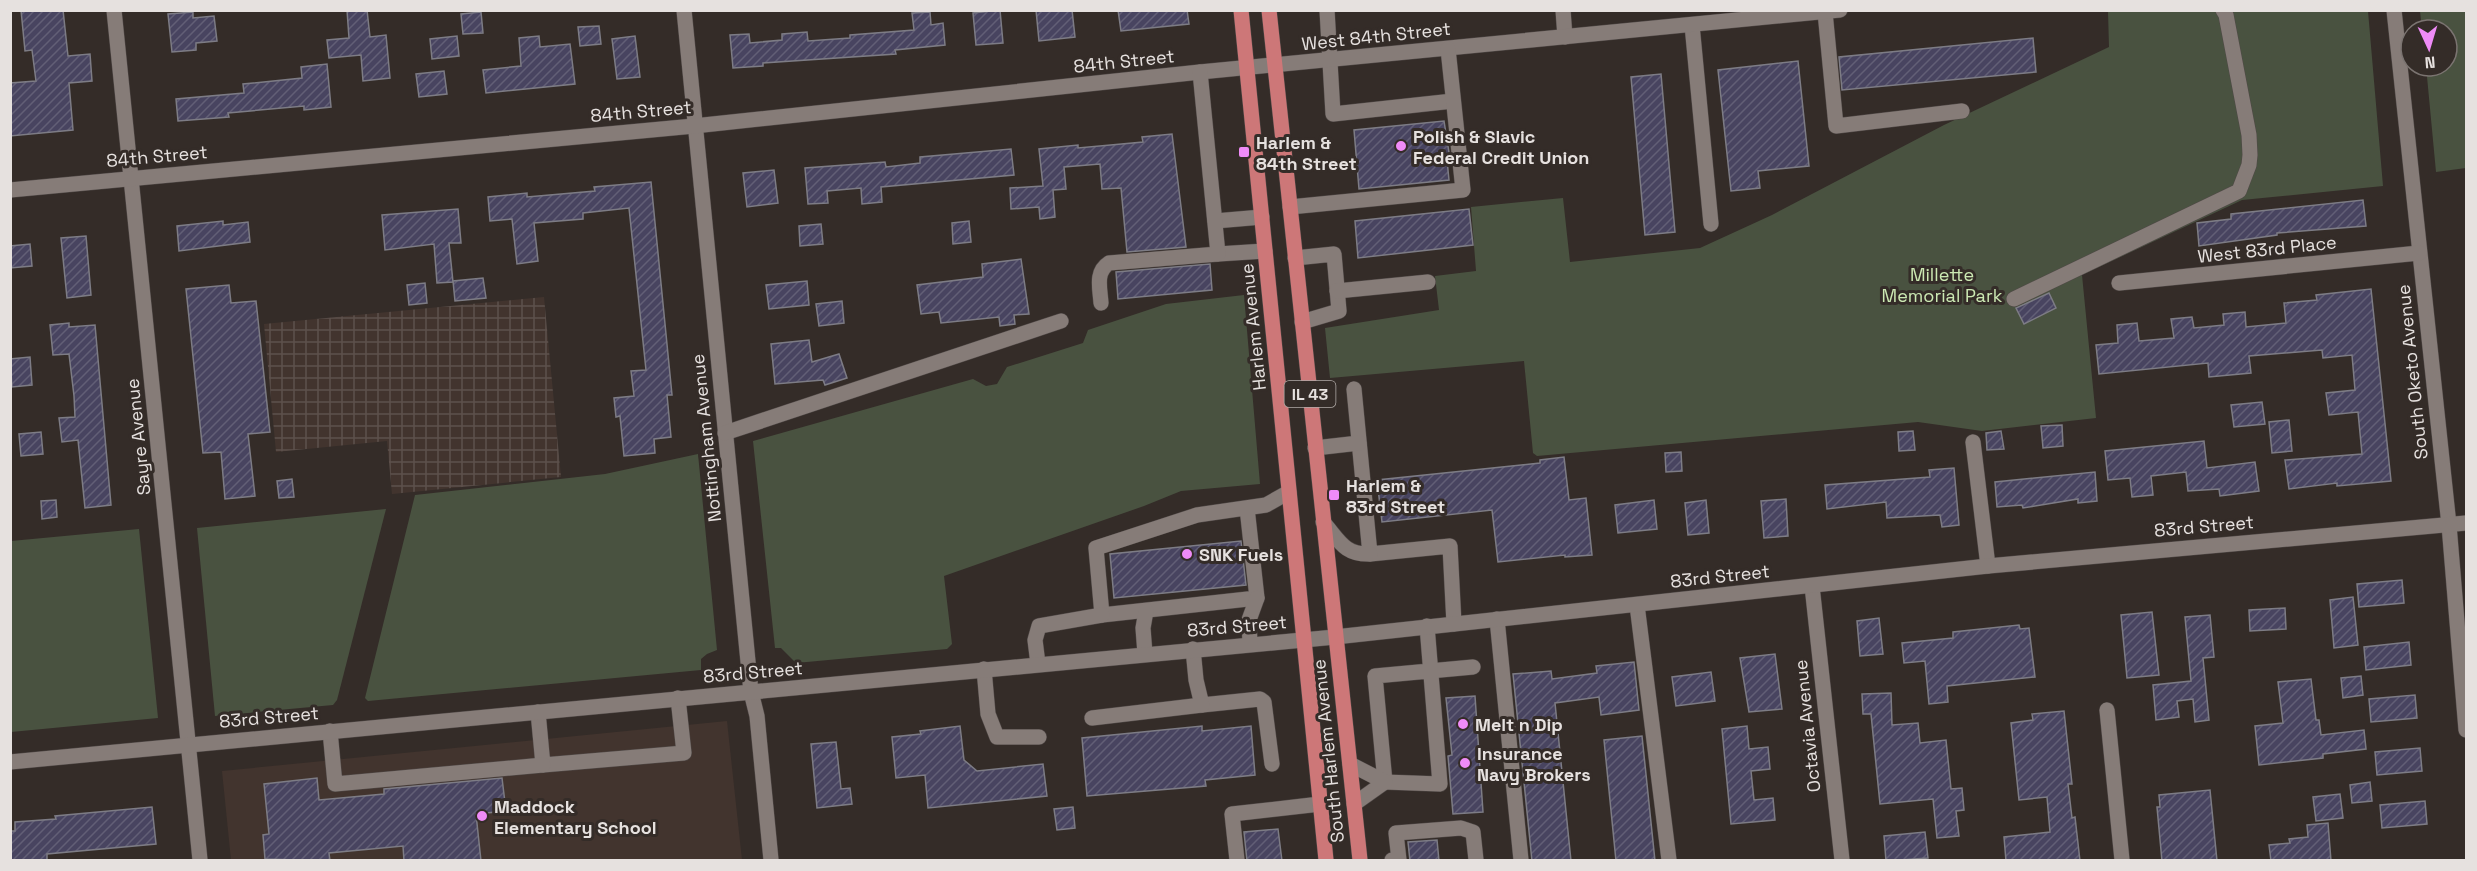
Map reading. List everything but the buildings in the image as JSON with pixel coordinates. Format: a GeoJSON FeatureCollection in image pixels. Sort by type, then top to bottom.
{"type":"FeatureCollection","features":[{"type":"Feature","properties":{"kind":"main road","name":"Harlem Avenue"},"geometry":{"type":"LineString","coordinates":[[1241,10],[1304,639]]}},
{"type":"Feature","properties":{"kind":"main road","name":"IL 43"},"geometry":{"type":"LineString","coordinates":[[1269,10],[1335,637]]}},
{"type":"Feature","properties":{"kind":"main road","name":"South Harlem Avenue"},"geometry":{"type":"LineString","coordinates":[[1335,637],[1360,861]]}},
{"type":"Feature","properties":{"kind":"main road","name":"South Harlem Avenue"},"geometry":{"type":"LineString","coordinates":[[1304,639],[1326,861]]}},
{"type":"Feature","properties":{"kind":"street","name":"Sayre Avenue"},"geometry":{"type":"LineString","coordinates":[[114,10],[200,861]]}},
{"type":"Feature","properties":{"kind":"street","name":"Nottingham Avenue"},"geometry":{"type":"LineString","coordinates":[[684,10],[751,692],[757,716],[771,861]]}},
{"type":"Feature","properties":{"kind":"street"},"geometry":{"type":"LineString","coordinates":[[1327,10],[1333,114],[1453,101]]}},
{"type":"Feature","properties":{"kind":"street"},"geometry":{"type":"LineString","coordinates":[[1563,10],[1565,37]]}},
{"type":"Feature","properties":{"kind":"street"},"geometry":{"type":"LineString","coordinates":[[2014,298],[2239,191],[2249,165],[2250,145],[2226,15],[2223,10]]}},
{"type":"Feature","properties":{"kind":"street","name":"South Oketo Avenue"},"geometry":{"type":"LineString","coordinates":[[2394,10],[2449,525],[2465,693],[2466,730]]}},
{"type":"Feature","properties":{"kind":"street","name":"West 84th Street"},"geometry":{"type":"LineString","coordinates":[[1274,65],[1833,11]]}},
{"type":"Feature","properties":{"kind":"street"},"geometry":{"type":"LineString","coordinates":[[1833,11],[1836,126],[1962,111]]}},
{"type":"Feature","properties":{"kind":"street"},"geometry":{"type":"LineString","coordinates":[[1692,25],[1710,224]]}},
{"type":"Feature","properties":{"kind":"street"},"geometry":{"type":"LineString","coordinates":[[1290,207],[1463,190],[1448,49]]}},
{"type":"Feature","properties":{"kind":"street","name":"84th Street"},"geometry":{"type":"LineString","coordinates":[[10,190],[694,126],[1274,65]]}},
{"type":"Feature","properties":{"kind":"street"},"geometry":{"type":"LineString","coordinates":[[1200,72],[1218,254]]}},
{"type":"Feature","properties":{"kind":"street"},"geometry":{"type":"LineString","coordinates":[[1215,221],[1262,217]]}},
{"type":"Feature","properties":{"kind":"street"},"geometry":{"type":"LineString","coordinates":[[1101,303],[1100,273],[1102,267],[1109,263],[1265,251]]}},
{"type":"Feature","properties":{"kind":"street","name":"West 83rd Place"},"geometry":{"type":"LineString","coordinates":[[2120,283],[2419,253]]}},
{"type":"Feature","properties":{"kind":"street"},"geometry":{"type":"LineString","coordinates":[[1295,258],[1334,254],[1339,311],[1302,322]]}},
{"type":"Feature","properties":{"kind":"street"},"geometry":{"type":"LineString","coordinates":[[1337,291],[1428,282]]}},
{"type":"Feature","properties":{"kind":"street"},"geometry":{"type":"LineString","coordinates":[[725,433],[1061,321]]}},
{"type":"Feature","properties":{"kind":"street"},"geometry":{"type":"LineString","coordinates":[[1354,389],[1370,554]]}},
{"type":"Feature","properties":{"kind":"street"},"geometry":{"type":"LineString","coordinates":[[1973,442],[1988,566]]}},
{"type":"Feature","properties":{"kind":"street"},"geometry":{"type":"LineString","coordinates":[[1315,448],[1359,443]]}},
{"type":"Feature","properties":{"kind":"street"},"geometry":{"type":"LineString","coordinates":[[1102,615],[1096,548],[1197,515],[1266,505],[1289,492]]}},
{"type":"Feature","properties":{"kind":"street"},"geometry":{"type":"LineString","coordinates":[[1247,508],[1257,598],[1249,620],[1250,644]]}},
{"type":"Feature","properties":{"kind":"street"},"geometry":{"type":"LineString","coordinates":[[1323,522],[1344,548],[1359,554],[1450,546],[1454,624]]}},
{"type":"Feature","properties":{"kind":"street","name":"83rd Street"},"geometry":{"type":"LineString","coordinates":[[10,762],[1335,637],[1988,566],[2466,523]]}},
{"type":"Feature","properties":{"kind":"street","name":"Octavia Avenue"},"geometry":{"type":"LineString","coordinates":[[1812,586],[1842,861]]}},
{"type":"Feature","properties":{"kind":"street"},"geometry":{"type":"LineString","coordinates":[[1038,664],[1035,640],[1039,626],[1102,615],[1257,598]]}},
{"type":"Feature","properties":{"kind":"street"},"geometry":{"type":"LineString","coordinates":[[1637,605],[1669,861]]}},
{"type":"Feature","properties":{"kind":"street"},"geometry":{"type":"LineString","coordinates":[[1145,654],[1143,628],[1146,610]]}},
{"type":"Feature","properties":{"kind":"street"},"geometry":{"type":"LineString","coordinates":[[1497,619],[1521,861]]}},
{"type":"Feature","properties":{"kind":"street"},"geometry":{"type":"LineString","coordinates":[[1350,764],[1385,782],[1440,784],[1427,626]]}},
{"type":"Feature","properties":{"kind":"street"},"geometry":{"type":"LineString","coordinates":[[1193,649],[1196,680],[1202,705]]}},
{"type":"Feature","properties":{"kind":"street"},"geometry":{"type":"LineString","coordinates":[[1385,782],[1375,676],[1473,667]]}},
{"type":"Feature","properties":{"kind":"street"},"geometry":{"type":"LineString","coordinates":[[984,669],[988,714],[997,737],[1039,737]]}},
{"type":"Feature","properties":{"kind":"street"},"geometry":{"type":"LineString","coordinates":[[330,731],[335,784],[684,753],[678,698]]}},
{"type":"Feature","properties":{"kind":"street"},"geometry":{"type":"LineString","coordinates":[[1092,718],[1260,699],[1264,702],[1272,764]]}},
{"type":"Feature","properties":{"kind":"street"},"geometry":{"type":"LineString","coordinates":[[2107,710],[2122,861]]}},
{"type":"Feature","properties":{"kind":"street"},"geometry":{"type":"LineString","coordinates":[[538,712],[543,765]]}},
{"type":"Feature","properties":{"kind":"street"},"geometry":{"type":"LineString","coordinates":[[1354,804],[1385,782]]}},
{"type":"Feature","properties":{"kind":"street"},"geometry":{"type":"LineString","coordinates":[[1237,861],[1232,814],[1320,804]]}},
{"type":"Feature","properties":{"kind":"street"},"geometry":{"type":"LineString","coordinates":[[1397,860],[1396,833],[1461,828],[1473,832],[1476,861]]}},
{"type":"Feature","properties":{"kind":"shaded area"},"geometry":{"type":"Polygon","coordinates":[[[544,297],[561,477],[392,494],[387,441],[276,452],[264,324],[544,297]]]}},
{"type":"Feature","properties":{"kind":"shaded area","name":"Maddock Elementary School"},"geometry":{"type":"Polygon","coordinates":[[[727,721],[742,860],[231,860],[222,771],[727,721]]]}},
{"type":"Feature","properties":{"kind":"green space","name":"Millette Memorial Park"},"geometry":{"type":"Polygon","coordinates":[[[2108,11],[2368,11],[2383,186],[2242,200],[2082,275],[2096,418],[1982,431],[1918,422],[1537,456],[1533,453],[1524,361],[1330,378],[1325,328],[1439,310],[1435,276],[1476,271],[1471,207],[1563,198],[1570,262],[1700,248],[1772,215],[1944,125],[2109,47],[2108,11]]]}},
{"type":"Feature","properties":{"kind":"green space"},"geometry":{"type":"Polygon","coordinates":[[[2420,11],[2466,11],[2466,168],[2436,172],[2427,78],[2459,78],[2459,18],[2421,18],[2420,11]]]}},
{"type":"Feature","properties":{"kind":"green space"},"geometry":{"type":"Polygon","coordinates":[[[1244,295],[1260,484],[1181,491],[944,576],[952,644],[947,649],[796,663],[781,648],[775,648],[753,441],[973,379],[986,386],[997,384],[1007,367],[1083,343],[1088,330],[1166,304],[1244,295]]]}},
{"type":"Feature","properties":{"kind":"green space"},"geometry":{"type":"Polygon","coordinates":[[[698,454],[717,650],[701,659],[701,670],[368,701],[365,698],[415,495],[605,474],[698,454]]]}},
{"type":"Feature","properties":{"kind":"green space"},"geometry":{"type":"Polygon","coordinates":[[[386,509],[337,700],[333,705],[215,716],[197,528],[386,509]]]}},
{"type":"Feature","properties":{"kind":"green space"},"geometry":{"type":"Polygon","coordinates":[[[139,529],[158,718],[11,732],[11,541],[139,529]]]}},
{"type":"Feature","properties":{"kind":"place","name":"Polish & Slavic Federal Credit Union"},"geometry":{"type":"Point","coordinates":[1401,146]}},
{"type":"Feature","properties":{"kind":"place","name":"Harlem & 84th Street"},"geometry":{"type":"Point","coordinates":[1244,152]}},
{"type":"Feature","properties":{"kind":"place","name":"Harlem & 83rd Street"},"geometry":{"type":"Point","coordinates":[1334,495]}},
{"type":"Feature","properties":{"kind":"place","name":"SNK Fuels"},"geometry":{"type":"Point","coordinates":[1187,554]}},
{"type":"Feature","properties":{"kind":"place","name":"Melt n Dip"},"geometry":{"type":"Point","coordinates":[1463,724]}},
{"type":"Feature","properties":{"kind":"place","name":"Insurance Navy Brokers"},"geometry":{"type":"Point","coordinates":[1465,763]}},
{"type":"Feature","properties":{"kind":"place","name":"Maddock Elementary School"},"geometry":{"type":"Point","coordinates":[482,816]}}]}
